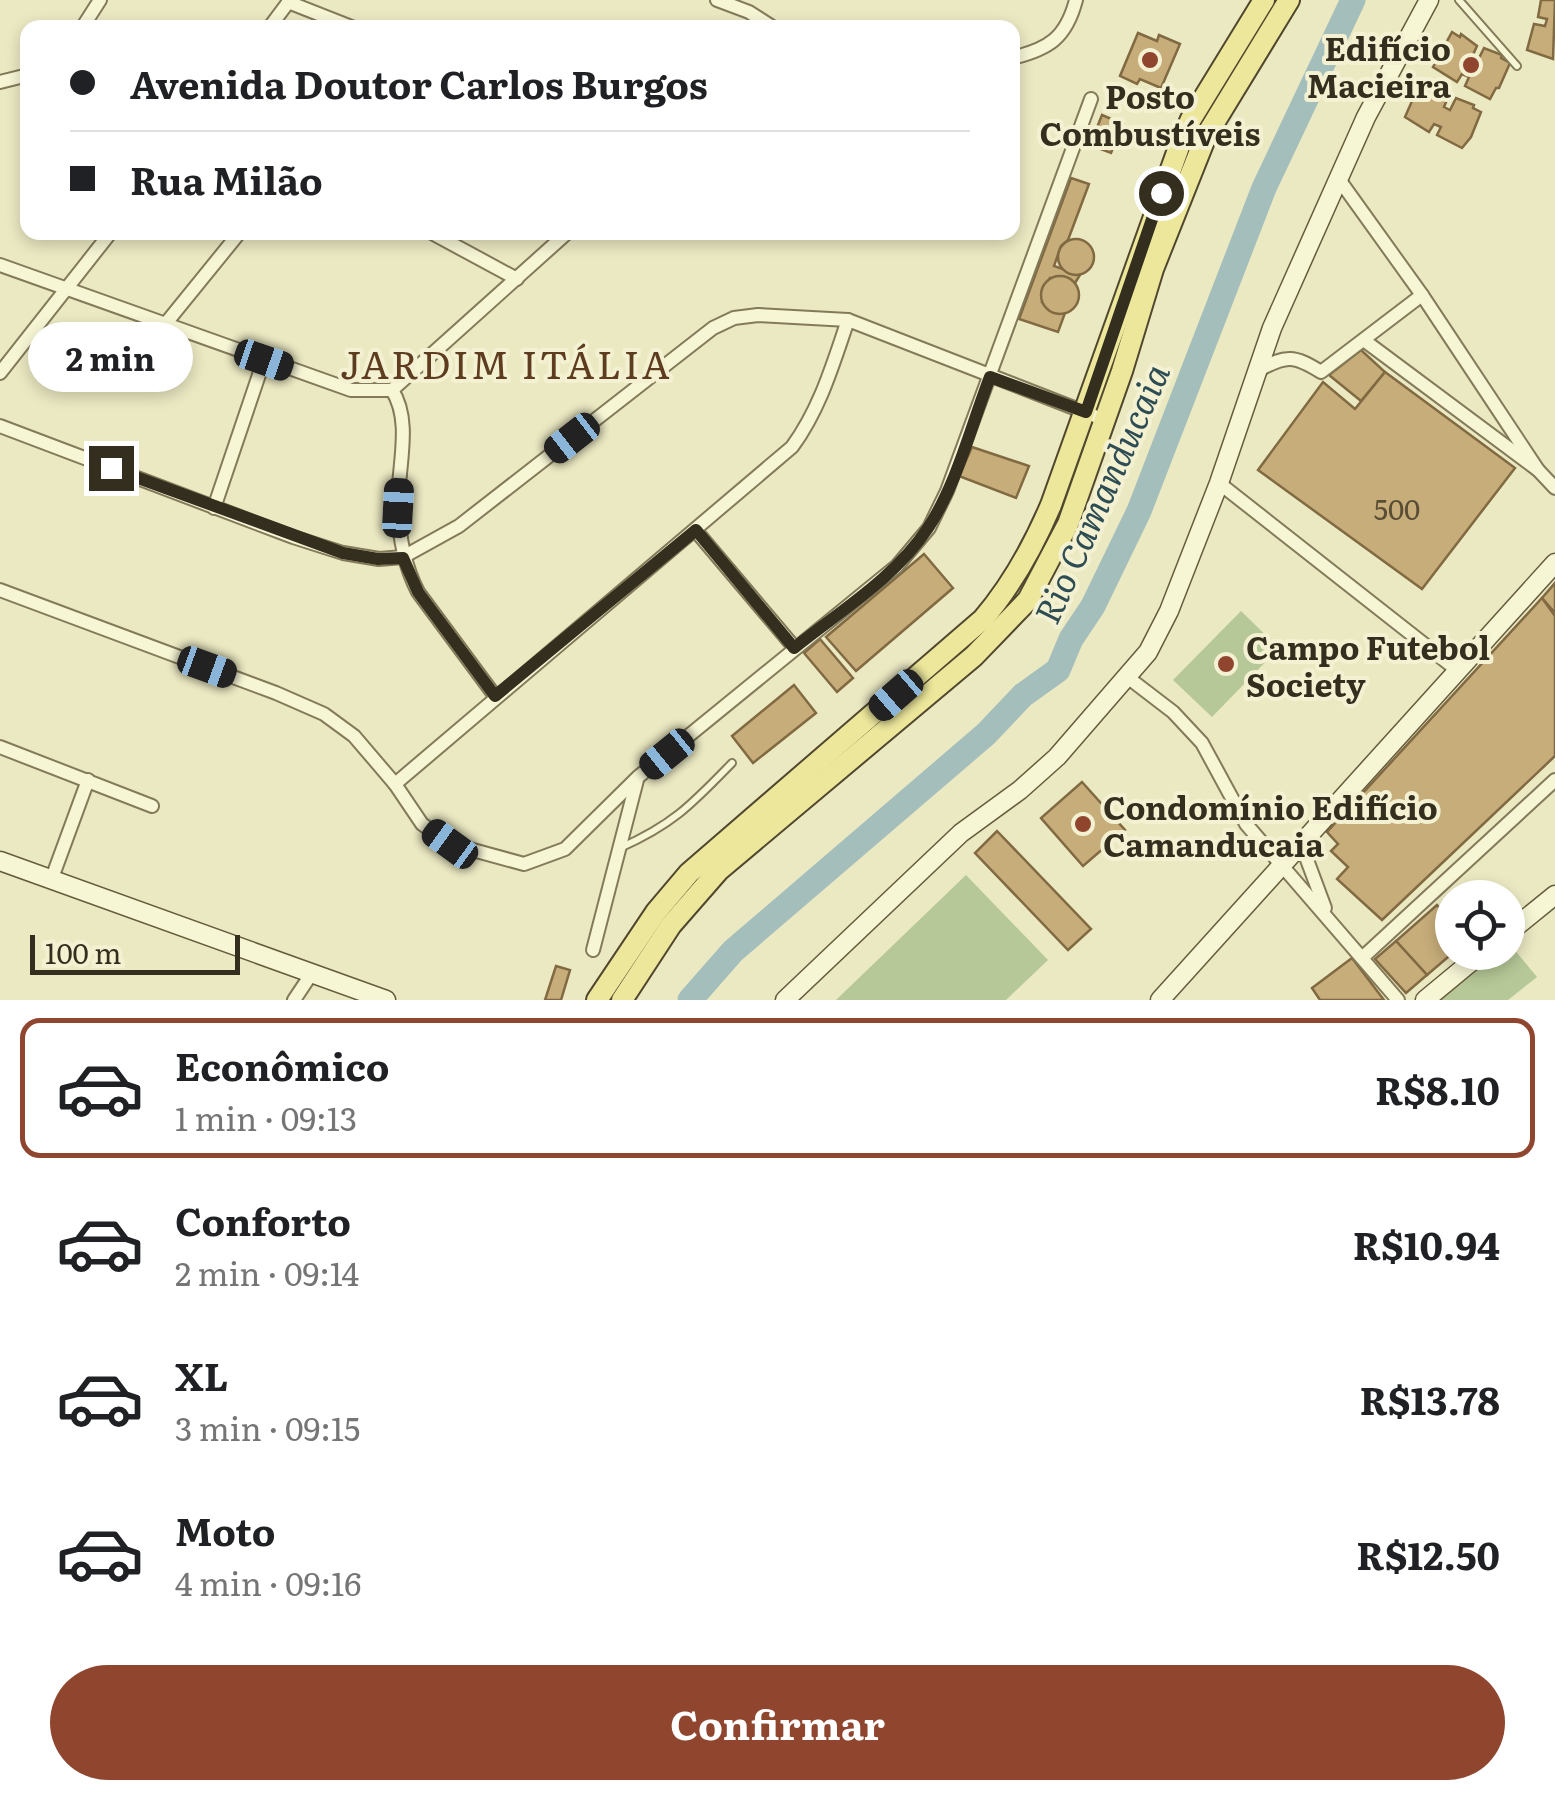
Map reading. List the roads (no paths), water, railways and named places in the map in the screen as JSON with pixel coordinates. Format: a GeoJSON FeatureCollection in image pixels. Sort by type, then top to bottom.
{"type":"FeatureCollection","features":[{"type":"Feature","properties":{"kind":"main road"},"geometry":{"type":"LineString","coordinates":[[622,1000],[671,926],[719,870],[1010,623],[1043,575],[1068,524],[1095,416],[1185,132],[1264,0]]}},
{"type":"Feature","properties":{"kind":"main road"},"geometry":{"type":"LineString","coordinates":[[597,1000],[656,912],[689,873],[983,619],[1006,592],[1030,552],[1095,416],[1206,136],[1289,0]]}},
{"type":"Feature","properties":{"kind":"street"},"geometry":{"type":"LineString","coordinates":[[716,0],[762,20]]}},
{"type":"Feature","properties":{"kind":"street"},"geometry":{"type":"LineString","coordinates":[[1020,56],[1042,51],[1062,34],[1076,0]]}},
{"type":"Feature","properties":{"kind":"street"},"geometry":{"type":"LineString","coordinates":[[785,1000],[961,833],[1057,757],[1148,652],[1169,611],[1219,483],[1272,328],[1366,117],[1429,0]]}},
{"type":"Feature","properties":{"kind":"street"},"geometry":{"type":"LineString","coordinates":[[289,1],[335,20]]}},
{"type":"Feature","properties":{"kind":"street"},"geometry":{"type":"LineString","coordinates":[[0,590],[324,714],[354,736],[395,784],[422,824],[450,844],[524,864],[565,848],[638,778],[896,566],[928,528],[947,491],[1091,99]]}},
{"type":"Feature","properties":{"kind":"street"},"geometry":{"type":"LineString","coordinates":[[1338,178],[1422,295],[1538,470],[1555,488]]}},
{"type":"Feature","properties":{"kind":"street"},"geometry":{"type":"LineString","coordinates":[[0,374],[105,240]]}},
{"type":"Feature","properties":{"kind":"street"},"geometry":{"type":"LineString","coordinates":[[167,322],[234,240]]}},
{"type":"Feature","properties":{"kind":"street"},"geometry":{"type":"LineString","coordinates":[[445,240],[518,278]]}},
{"type":"Feature","properties":{"kind":"street"},"geometry":{"type":"LineString","coordinates":[[0,264],[351,390],[392,390],[559,240]]}},
{"type":"Feature","properties":{"kind":"street"},"geometry":{"type":"LineString","coordinates":[[1259,370],[1280,358],[1302,360],[1321,372],[1422,295]]}},
{"type":"Feature","properties":{"kind":"street"},"geometry":{"type":"LineString","coordinates":[[0,426],[214,508],[343,553],[378,559],[403,558],[459,526],[713,328],[734,318],[758,315],[848,320],[1095,416]]}},
{"type":"Feature","properties":{"kind":"street"},"geometry":{"type":"LineString","coordinates":[[395,784],[792,447],[808,426],[848,320]]}},
{"type":"Feature","properties":{"kind":"street"},"geometry":{"type":"LineString","coordinates":[[1365,341],[1538,470]]}},
{"type":"Feature","properties":{"kind":"street"},"geometry":{"type":"LineString","coordinates":[[214,508],[264,360]]}},
{"type":"Feature","properties":{"kind":"street"},"geometry":{"type":"LineString","coordinates":[[392,390],[402,410],[398,508],[403,558],[418,592],[495,696]]}},
{"type":"Feature","properties":{"kind":"street"},"geometry":{"type":"LineString","coordinates":[[1219,483],[1457,670]]}},
{"type":"Feature","properties":{"kind":"street"},"geometry":{"type":"LineString","coordinates":[[696,530],[794,648]]}},
{"type":"Feature","properties":{"kind":"street"},"geometry":{"type":"LineString","coordinates":[[1160,1000],[1555,562]]}},
{"type":"Feature","properties":{"kind":"street"},"geometry":{"type":"LineString","coordinates":[[1126,676],[1174,712],[1202,743],[1246,824],[1398,1000]]}},
{"type":"Feature","properties":{"kind":"street"},"geometry":{"type":"LineString","coordinates":[[0,747],[152,806]]}},
{"type":"Feature","properties":{"kind":"street"},"geometry":{"type":"LineString","coordinates":[[593,950],[638,778]]}},
{"type":"Feature","properties":{"kind":"street"},"geometry":{"type":"LineString","coordinates":[[52,878],[88,780]]}},
{"type":"Feature","properties":{"kind":"street"},"geometry":{"type":"LineString","coordinates":[[1362,958],[1555,780]]}},
{"type":"Feature","properties":{"kind":"street"},"geometry":{"type":"LineString","coordinates":[[1300,841],[1327,915]]}},
{"type":"Feature","properties":{"kind":"street"},"geometry":{"type":"LineString","coordinates":[[0,862],[386,1000]]}},
{"type":"Feature","properties":{"kind":"street"},"geometry":{"type":"LineString","coordinates":[[1525,919],[1555,895]]}},
{"type":"Feature","properties":{"kind":"street"},"geometry":{"type":"LineString","coordinates":[[1425,1000],[1461,970]]}},
{"type":"Feature","properties":{"kind":"street"},"geometry":{"type":"LineString","coordinates":[[294,1000],[312,973]]}},
{"type":"Feature","properties":{"kind":"lane"},"geometry":{"type":"LineString","coordinates":[[1459,0],[1516,66]]}},
{"type":"Feature","properties":{"kind":"lane"},"geometry":{"type":"LineString","coordinates":[[619,848],[676,819],[732,762]]}},
{"type":"Feature","properties":{"kind":"waterway","name":"Rio Camanducaia"},"geometry":{"type":"LineString","coordinates":[[690,1000],[733,951],[986,734],[1023,695],[1058,670],[1139,511],[1264,188],[1353,0]]}},
{"type":"Feature","properties":{"kind":"place","name":"Posto Combustíveis"},"geometry":{"type":"Point","coordinates":[1150,60]}},
{"type":"Feature","properties":{"kind":"place","name":"Edifício Macieira"},"geometry":{"type":"Point","coordinates":[1471,65]}},
{"type":"Feature","properties":{"kind":"place","name":"Campo Futebol Society"},"geometry":{"type":"Point","coordinates":[1226,664]}},
{"type":"Feature","properties":{"kind":"place","name":"Condomínio Edifício Camanducaia"},"geometry":{"type":"Point","coordinates":[1083,824]}},
{"type":"Feature","properties":{"kind":"district","name":"JARDIM ITÁLIA"},"geometry":{"type":"Point","coordinates":[506,362]}}]}
